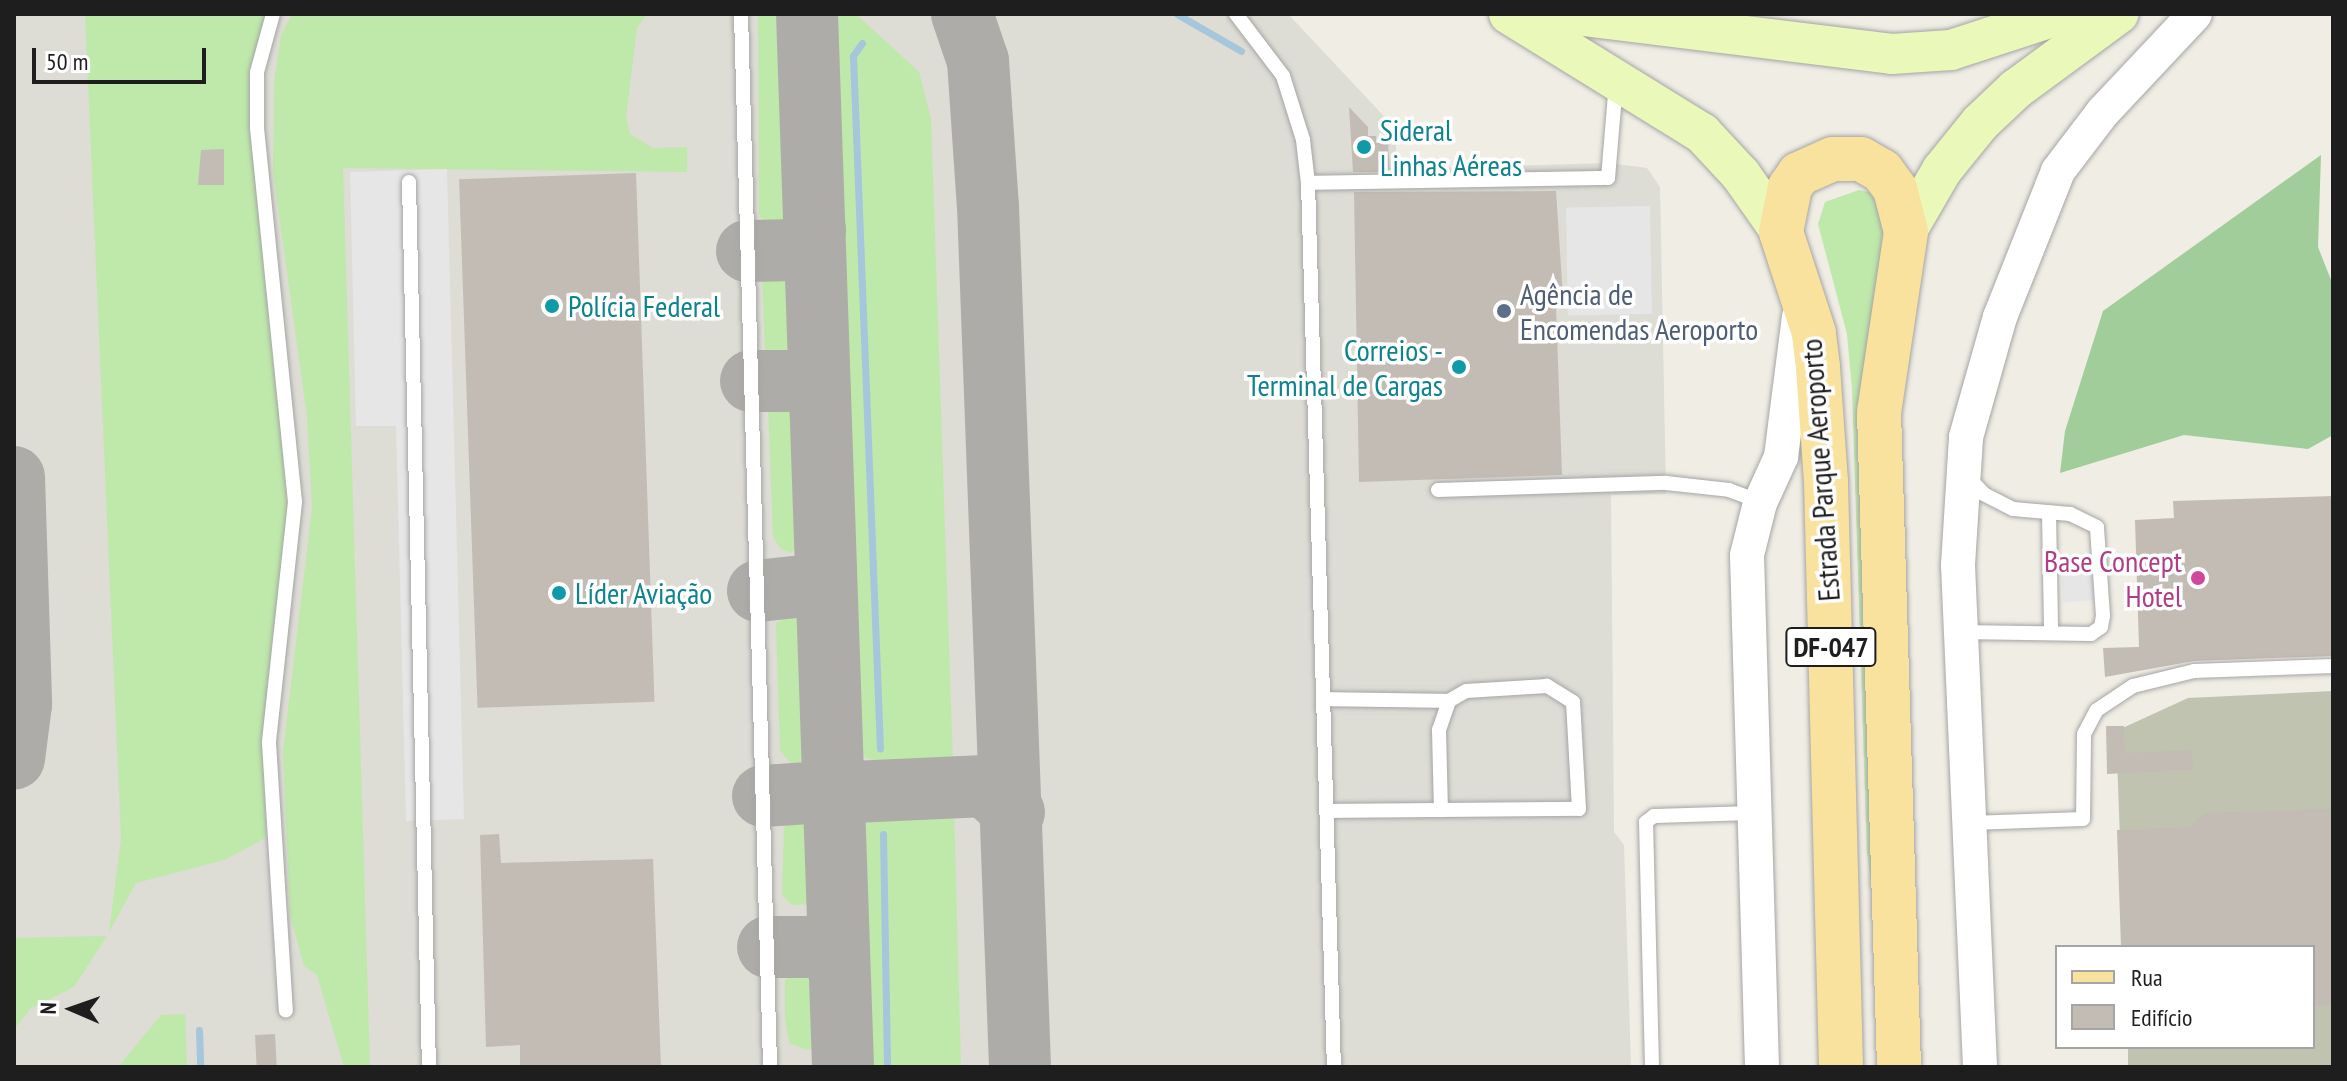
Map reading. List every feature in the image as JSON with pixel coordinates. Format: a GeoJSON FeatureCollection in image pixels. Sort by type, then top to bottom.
{"type":"FeatureCollection","features":[{"type":"Feature","properties":{"kind":"main road","name":"Estrada Parque Aeroporto"},"geometry":{"type":"LineString","coordinates":[[1509,14],[1702,133],[1741,175],[1781,232],[1801,289],[1815,344],[1826,482],[1841,1067]]}},
{"type":"Feature","properties":{"kind":"main road"},"geometry":{"type":"LineString","coordinates":[[1567,14],[1892,54],[1951,50],[2062,14]]}},
{"type":"Feature","properties":{"kind":"main road","name":"Estrada Parque Aeroporto"},"geometry":{"type":"LineString","coordinates":[[1899,1067],[1879,412],[1906,232],[1942,170],[1980,123],[2016,89],[2118,14]]}},
{"type":"Feature","properties":{"kind":"main road"},"geometry":{"type":"LineString","coordinates":[[1781,232],[1790,187],[1799,174],[1833,159],[1861,159],[1882,171],[1895,189],[1906,232]]}},
{"type":"Feature","properties":{"kind":"street"},"geometry":{"type":"LineString","coordinates":[[1980,1067],[1961,632],[1961,470],[1977,389],[2000,317],[2058,171],[2103,112],[2195,14]]}},
{"type":"Feature","properties":{"kind":"street"},"geometry":{"type":"LineString","coordinates":[[1762,1067],[1747,555],[1760,503],[1781,457],[1788,426],[1801,289]]}},
{"type":"Feature","properties":{"kind":"lane"},"geometry":{"type":"LineString","coordinates":[[273,14],[257,72],[257,128],[295,502],[269,743],[286,1010]]}},
{"type":"Feature","properties":{"kind":"lane"},"geometry":{"type":"LineString","coordinates":[[741,14],[770,1067]]}},
{"type":"Feature","properties":{"kind":"lane"},"geometry":{"type":"LineString","coordinates":[[1236,14],[1283,76],[1303,140],[1308,183],[1334,1067]]}},
{"type":"Feature","properties":{"kind":"lane"},"geometry":{"type":"LineString","coordinates":[[1308,183],[1608,178],[1611,104],[1617,78]]}},
{"type":"Feature","properties":{"kind":"lane"},"geometry":{"type":"LineString","coordinates":[[409,182],[429,1067]]}},
{"type":"Feature","properties":{"kind":"lane"},"geometry":{"type":"LineString","coordinates":[[1961,470],[1984,494],[2013,509],[2083,517],[2097,527],[2103,581],[2101,627],[2091,634],[1961,632]]}},
{"type":"Feature","properties":{"kind":"lane"},"geometry":{"type":"LineString","coordinates":[[1438,490],[1666,483],[1729,490],[1760,503]]}},
{"type":"Feature","properties":{"kind":"lane"},"geometry":{"type":"LineString","coordinates":[[2049,512],[2051,631]]}},
{"type":"Feature","properties":{"kind":"lane"},"geometry":{"type":"LineString","coordinates":[[1970,823],[2083,819],[2084,734],[2097,710],[2133,686],[2194,671],[2333,666]]}},
{"type":"Feature","properties":{"kind":"lane"},"geometry":{"type":"LineString","coordinates":[[1323,699],[1449,701],[1466,691],[1547,686],[1562,691],[1573,702],[1577,724],[1579,809],[1326,811]]}},
{"type":"Feature","properties":{"kind":"lane"},"geometry":{"type":"LineString","coordinates":[[1441,810],[1439,730],[1449,701]]}},
{"type":"Feature","properties":{"kind":"lane"},"geometry":{"type":"LineString","coordinates":[[1652,1067],[1646,822],[1654,816],[1753,813]]}},
{"type":"Feature","properties":{"kind":"shaded area"},"geometry":{"type":"Polygon","coordinates":[[[14,14],[1288,14],[1395,128],[1397,169],[1608,163],[1647,168],[1660,187],[1666,494],[1611,495],[1614,832],[1624,845],[1631,1067],[14,1067],[14,14]]]}},
{"type":"Feature","properties":{"kind":"shaded area"},"geometry":{"type":"Polygon","coordinates":[[[447,169],[464,819],[406,821],[396,426],[356,426],[350,172],[447,169]]]}},
{"type":"Feature","properties":{"kind":"shaded area"},"geometry":{"type":"Polygon","coordinates":[[[1650,206],[1652,314],[1568,315],[1566,207],[1650,206]]]}},
{"type":"Feature","properties":{"kind":"shaded area"},"geometry":{"type":"Polygon","coordinates":[[[2095,553],[2098,600],[2063,602],[2060,555],[2095,553]]]}},
{"type":"Feature","properties":{"kind":"shaded area"},"geometry":{"type":"Polygon","coordinates":[[[2333,691],[2333,1067],[2128,1067],[2128,1049],[2315,1049],[2315,945],[2124,945],[2116,731],[2188,698],[2333,691]]]}},
{"type":"Feature","properties":{"kind":"green space"},"geometry":{"type":"Polygon","coordinates":[[[85,14],[272,14],[257,70],[295,485],[266,763],[266,838],[224,860],[136,883],[109,932],[121,839],[85,14]]]}},
{"type":"Feature","properties":{"kind":"green space"},"geometry":{"type":"Polygon","coordinates":[[[292,14],[647,14],[637,28],[626,117],[630,134],[653,148],[687,147],[687,172],[343,168],[370,1067],[344,1067],[317,975],[304,966],[290,915],[283,751],[312,508],[307,416],[273,172],[274,83],[281,35],[292,14]]]}},
{"type":"Feature","properties":{"kind":"green space"},"geometry":{"type":"Polygon","coordinates":[[[758,14],[793,14],[802,212],[784,229],[767,229],[759,214],[758,14]]]}},
{"type":"Feature","properties":{"kind":"green space"},"geometry":{"type":"Polygon","coordinates":[[[856,14],[919,72],[931,118],[953,764],[882,764],[865,757],[857,741],[833,16],[856,14]]]}},
{"type":"Feature","properties":{"kind":"green space"},"geometry":{"type":"Polygon","coordinates":[[[2321,155],[2318,247],[2333,285],[2333,435],[2308,449],[2184,435],[2060,473],[2065,431],[2103,311],[2321,155]]]}},
{"type":"Feature","properties":{"kind":"green space"},"geometry":{"type":"Polygon","coordinates":[[[1859,190],[1874,193],[1888,206],[1879,941],[1867,854],[1852,389],[1847,334],[1818,224],[1825,202],[1859,190]]]}},
{"type":"Feature","properties":{"kind":"green space"},"geometry":{"type":"Polygon","coordinates":[[[779,265],[800,286],[801,336],[783,359],[771,358],[765,350],[762,270],[779,265]]]}},
{"type":"Feature","properties":{"kind":"green space"},"geometry":{"type":"Polygon","coordinates":[[[783,395],[794,397],[805,423],[808,534],[791,553],[780,548],[773,537],[768,404],[783,395]]]}},
{"type":"Feature","properties":{"kind":"green space"},"geometry":{"type":"Polygon","coordinates":[[[794,613],[810,625],[814,766],[807,774],[796,771],[780,750],[776,623],[794,613]]]}},
{"type":"Feature","properties":{"kind":"green space"},"geometry":{"type":"Polygon","coordinates":[[[888,804],[954,809],[961,1067],[862,1067],[855,834],[873,807],[888,804]]]}},
{"type":"Feature","properties":{"kind":"green space"},"geometry":{"type":"Polygon","coordinates":[[[816,807],[818,894],[810,904],[791,905],[782,894],[784,828],[803,809],[816,807]]]}},
{"type":"Feature","properties":{"kind":"green space"},"geometry":{"type":"Polygon","coordinates":[[[107,936],[74,987],[30,1009],[14,1030],[14,938],[107,936]]]}},
{"type":"Feature","properties":{"kind":"green space"},"geometry":{"type":"Polygon","coordinates":[[[804,968],[820,978],[824,1032],[817,1046],[807,1050],[789,1043],[785,1017],[785,980],[804,968]]]}},
{"type":"Feature","properties":{"kind":"green space"},"geometry":{"type":"Polygon","coordinates":[[[185,1014],[187,1067],[118,1067],[161,1015],[185,1014]]]}},
{"type":"Feature","properties":{"kind":"building","name":"Sideral Linhas Aéreas"},"geometry":{"type":"Polygon","coordinates":[[[1349,107],[1368,127],[1368,136],[1376,136],[1376,143],[1388,143],[1390,172],[1353,172],[1349,107]]]}},
{"type":"Feature","properties":{"kind":"building"},"geometry":{"type":"Polygon","coordinates":[[[224,149],[224,185],[198,185],[201,150],[224,149]]]}},
{"type":"Feature","properties":{"kind":"building"},"geometry":{"type":"Polygon","coordinates":[[[636,173],[654,702],[478,708],[459,179],[636,173]]]}},
{"type":"Feature","properties":{"kind":"building","name":"Correios - Terminal de Cargas"},"geometry":{"type":"Polygon","coordinates":[[[1556,191],[1563,297],[1556,307],[1562,475],[1359,482],[1354,192],[1556,191]]]}},
{"type":"Feature","properties":{"kind":"building","name":"Base Concept Hotel"},"geometry":{"type":"Polygon","coordinates":[[[2333,496],[2333,656],[2194,661],[2105,677],[2103,648],[2139,647],[2135,520],[2174,518],[2173,501],[2333,496]]]}},
{"type":"Feature","properties":{"kind":"building"},"geometry":{"type":"Polygon","coordinates":[[[2106,726],[2124,726],[2125,753],[2192,750],[2193,770],[2107,774],[2106,726]]]}},
{"type":"Feature","properties":{"kind":"building"},"geometry":{"type":"Polygon","coordinates":[[[2333,809],[2333,1006],[2315,1006],[2315,945],[2121,945],[2117,830],[2190,827],[2204,813],[2333,809]]]}},
{"type":"Feature","properties":{"kind":"building"},"geometry":{"type":"Polygon","coordinates":[[[499,834],[501,863],[653,859],[661,1067],[520,1067],[520,1045],[486,1047],[480,835],[499,834]]]}},
{"type":"Feature","properties":{"kind":"building"},"geometry":{"type":"Polygon","coordinates":[[[275,1034],[277,1067],[257,1067],[255,1035],[275,1034]]]}},
{"type":"Feature","properties":{"kind":"waterway"},"geometry":{"type":"LineString","coordinates":[[1177,14],[1241,51]]}},
{"type":"Feature","properties":{"kind":"waterway"},"geometry":{"type":"LineString","coordinates":[[862,43],[853,56],[880,748]]}},
{"type":"Feature","properties":{"kind":"waterway"},"geometry":{"type":"LineString","coordinates":[[883,834],[887,1067]]}},
{"type":"Feature","properties":{"kind":"waterway"},"geometry":{"type":"LineString","coordinates":[[199,1030],[200,1067]]}},
{"type":"Feature","properties":{"kind":"taxiway"},"geometry":{"type":"LineString","coordinates":[[807,14],[843,1067]]}},
{"type":"Feature","properties":{"kind":"taxiway"},"geometry":{"type":"LineString","coordinates":[[962,14],[978,61],[988,206],[1020,1067]]}},
{"type":"Feature","properties":{"kind":"taxiway"},"geometry":{"type":"LineString","coordinates":[[747,251],[795,250],[808,243],[815,230]]}},
{"type":"Feature","properties":{"kind":"taxiway"},"geometry":{"type":"LineString","coordinates":[[751,381],[801,381],[819,363]]}},
{"type":"Feature","properties":{"kind":"taxiway"},"geometry":{"type":"LineString","coordinates":[[14,477],[21,704],[14,759]]}},
{"type":"Feature","properties":{"kind":"taxiway"},"geometry":{"type":"LineString","coordinates":[[758,591],[812,585],[826,571]]}},
{"type":"Feature","properties":{"kind":"taxiway"},"geometry":{"type":"LineString","coordinates":[[853,792],[985,786],[1014,812]]}},
{"type":"Feature","properties":{"kind":"taxiway"},"geometry":{"type":"LineString","coordinates":[[763,796],[809,793],[824,797],[834,807]]}},
{"type":"Feature","properties":{"kind":"taxiway"},"geometry":{"type":"LineString","coordinates":[[768,947],[818,947],[839,962]]}},
{"type":"Feature","properties":{"kind":"place","name":"Sideral Linhas Aéreas"},"geometry":{"type":"Point","coordinates":[1364,147]}},
{"type":"Feature","properties":{"kind":"place","name":"Polícia Federal"},"geometry":{"type":"Point","coordinates":[552,306]}},
{"type":"Feature","properties":{"kind":"place","name":"Agência de Encomendas Aeroporto"},"geometry":{"type":"Point","coordinates":[1504,311]}},
{"type":"Feature","properties":{"kind":"place","name":"Correios - Terminal de Cargas"},"geometry":{"type":"Point","coordinates":[1459,367]}},
{"type":"Feature","properties":{"kind":"place","name":"Base Concept Hotel"},"geometry":{"type":"Point","coordinates":[2198,578]}},
{"type":"Feature","properties":{"kind":"place","name":"Líder Aviação"},"geometry":{"type":"Point","coordinates":[559,593]}}]}
